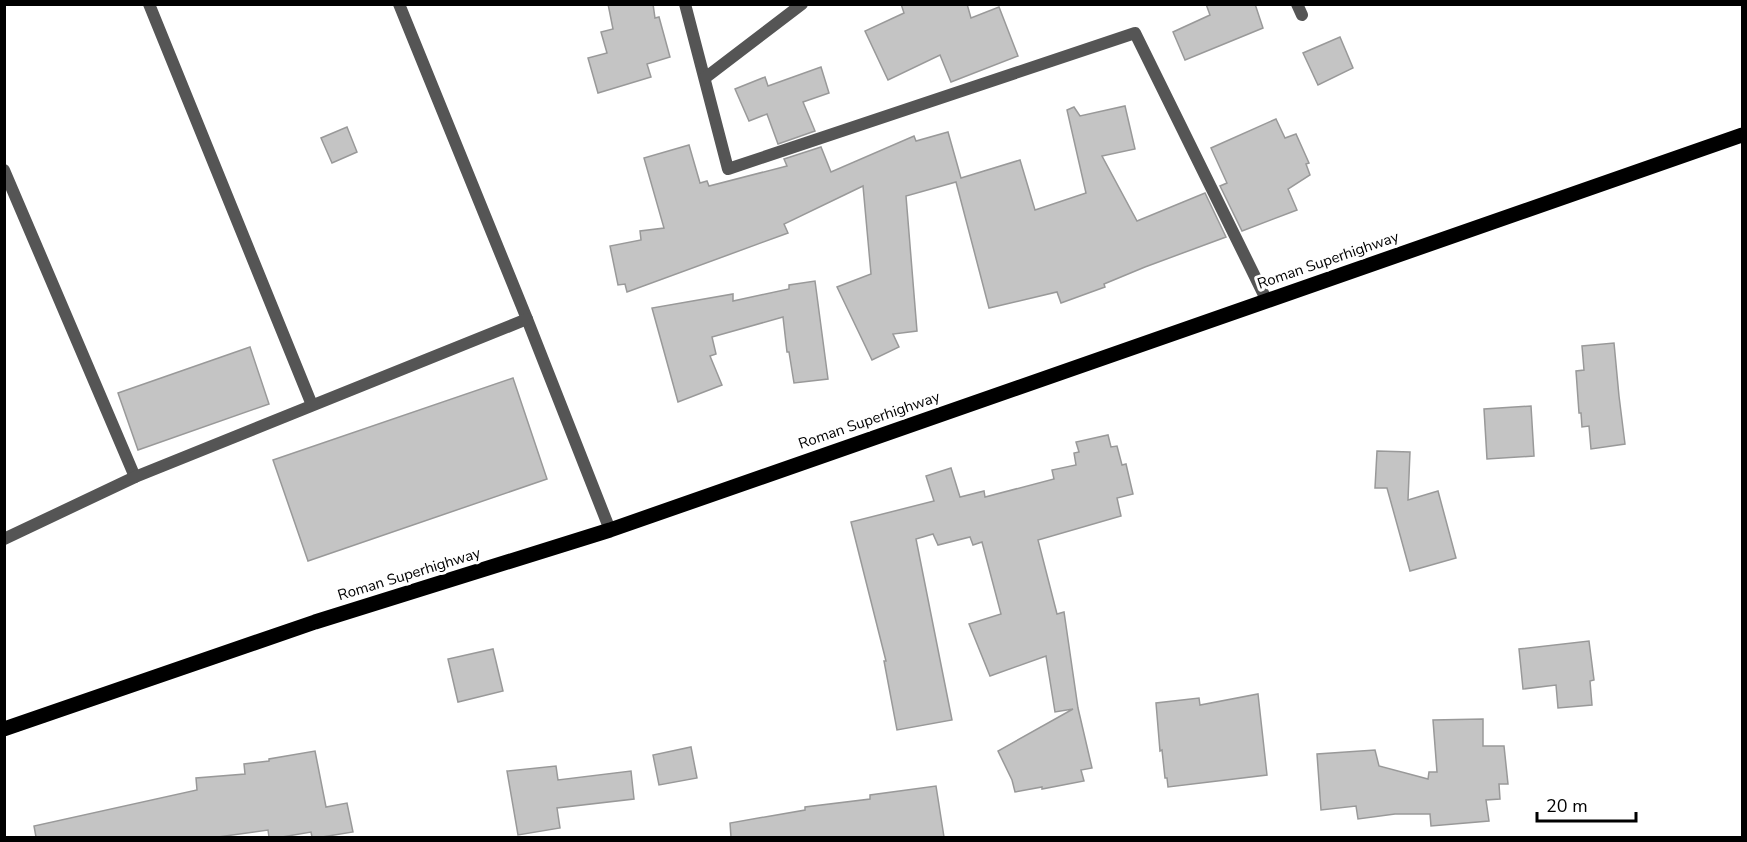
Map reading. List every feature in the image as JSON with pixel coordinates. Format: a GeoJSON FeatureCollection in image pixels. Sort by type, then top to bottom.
{"type":"FeatureCollection","features":[{"type":"Feature","properties":{"kind":"main road","name":"Roman Superhighway"},"geometry":{"type":"LineString","coordinates":[[4,729],[315,622],[610,530],[1743,135]]}},
{"type":"Feature","properties":{"kind":"street"},"geometry":{"type":"LineString","coordinates":[[149,4],[312,405]]}},
{"type":"Feature","properties":{"kind":"street"},"geometry":{"type":"LineString","coordinates":[[399,4],[610,530]]}},
{"type":"Feature","properties":{"kind":"street"},"geometry":{"type":"LineString","coordinates":[[685,4],[728,169],[1135,33],[1267,301]]}},
{"type":"Feature","properties":{"kind":"street"},"geometry":{"type":"LineString","coordinates":[[705,78],[802,4]]}},
{"type":"Feature","properties":{"kind":"street"},"geometry":{"type":"LineString","coordinates":[[4,171],[135,477]]}},
{"type":"Feature","properties":{"kind":"street"},"geometry":{"type":"LineString","coordinates":[[4,539],[135,477],[527,319]]}},
{"type":"Feature","properties":{"kind":"building"},"geometry":{"type":"Polygon","coordinates":[[[608,4],[653,4],[655,18],[659,17],[670,57],[647,64],[651,77],[598,93],[588,58],[607,53],[601,32],[613,29],[608,4]]]}},
{"type":"Feature","properties":{"kind":"building"},"geometry":{"type":"Polygon","coordinates":[[[901,4],[967,4],[971,18],[999,7],[1018,56],[951,82],[940,55],[888,80],[865,31],[904,13],[901,4]]]}},
{"type":"Feature","properties":{"kind":"building"},"geometry":{"type":"Polygon","coordinates":[[[1206,4],[1255,4],[1263,28],[1185,60],[1173,32],[1210,15],[1206,4]]]}},
{"type":"Feature","properties":{"kind":"building"},"geometry":{"type":"Polygon","coordinates":[[[1340,37],[1353,68],[1318,85],[1303,53],[1340,37]]]}},
{"type":"Feature","properties":{"kind":"building"},"geometry":{"type":"Polygon","coordinates":[[[821,67],[829,93],[803,102],[815,131],[778,144],[767,114],[749,121],[735,89],[765,77],[768,86],[821,67]]]}},
{"type":"Feature","properties":{"kind":"building"},"geometry":{"type":"Polygon","coordinates":[[[1125,106],[1135,149],[1102,156],[1137,221],[1205,193],[1226,237],[1145,267],[1104,284],[1105,287],[1061,303],[1057,292],[989,308],[956,182],[906,196],[917,331],[893,334],[899,347],[872,360],[837,287],[871,274],[863,186],[784,224],[788,233],[627,292],[625,284],[618,285],[610,246],[641,240],[640,231],[664,228],[644,158],[689,145],[700,183],[707,181],[709,186],[787,166],[784,159],[821,147],[831,172],[914,136],[916,141],[948,132],[961,178],[1020,160],[1035,210],[1086,193],[1067,110],[1074,107],[1080,116],[1125,106]]]}},
{"type":"Feature","properties":{"kind":"building"},"geometry":{"type":"Polygon","coordinates":[[[1276,119],[1285,138],[1296,134],[1309,163],[1306,164],[1310,175],[1288,189],[1297,210],[1242,231],[1220,186],[1227,183],[1211,148],[1276,119]]]}},
{"type":"Feature","properties":{"kind":"building"},"geometry":{"type":"Polygon","coordinates":[[[347,127],[357,152],[332,163],[321,138],[347,127]]]}},
{"type":"Feature","properties":{"kind":"building"},"geometry":{"type":"Polygon","coordinates":[[[815,281],[828,379],[794,383],[789,352],[787,352],[783,317],[712,337],[716,354],[710,356],[722,385],[678,402],[652,308],[733,294],[733,301],[789,289],[789,285],[815,281]]]}},
{"type":"Feature","properties":{"kind":"building"},"geometry":{"type":"Polygon","coordinates":[[[1614,343],[1625,444],[1591,449],[1589,426],[1582,427],[1581,413],[1579,413],[1576,371],[1584,370],[1582,346],[1614,343]]]}},
{"type":"Feature","properties":{"kind":"building"},"geometry":{"type":"Polygon","coordinates":[[[250,347],[269,404],[138,450],[118,393],[250,347]]]}},
{"type":"Feature","properties":{"kind":"building"},"geometry":{"type":"Polygon","coordinates":[[[513,378],[547,479],[308,561],[273,460],[513,378]]]}},
{"type":"Feature","properties":{"kind":"building"},"geometry":{"type":"Polygon","coordinates":[[[1531,406],[1534,456],[1487,459],[1484,409],[1531,406]]]}},
{"type":"Feature","properties":{"kind":"building"},"geometry":{"type":"Polygon","coordinates":[[[1108,435],[1111,447],[1117,446],[1122,465],[1126,464],[1133,494],[1117,498],[1121,516],[1038,540],[1057,614],[1064,612],[1078,708],[1092,768],[1081,770],[1084,781],[1015,792],[1012,780],[998,751],[1073,709],[1055,712],[1046,656],[990,676],[969,624],[1001,614],[982,542],[973,545],[970,537],[938,545],[933,534],[916,539],[952,720],[897,730],[884,661],[886,661],[851,522],[934,501],[926,476],[951,468],[960,497],[984,491],[985,497],[1054,479],[1052,470],[1076,465],[1074,453],[1079,452],[1076,442],[1108,435]]]}},
{"type":"Feature","properties":{"kind":"building"},"geometry":{"type":"Polygon","coordinates":[[[1377,451],[1410,452],[1408,500],[1438,491],[1456,558],[1410,571],[1387,488],[1375,488],[1377,451]]]}},
{"type":"Feature","properties":{"kind":"building"},"geometry":{"type":"Polygon","coordinates":[[[1589,641],[1594,680],[1590,681],[1592,705],[1558,708],[1556,685],[1523,689],[1519,649],[1589,641]]]}},
{"type":"Feature","properties":{"kind":"building"},"geometry":{"type":"Polygon","coordinates":[[[493,649],[503,691],[458,702],[448,659],[493,649]]]}},
{"type":"Feature","properties":{"kind":"building"},"geometry":{"type":"Polygon","coordinates":[[[1258,694],[1267,775],[1168,787],[1162,750],[1160,751],[1156,703],[1199,698],[1200,705],[1258,694]]]}},
{"type":"Feature","properties":{"kind":"building"},"geometry":{"type":"Polygon","coordinates":[[[1483,719],[1483,746],[1504,746],[1508,784],[1499,784],[1500,799],[1486,800],[1489,821],[1431,826],[1430,814],[1395,814],[1358,819],[1356,806],[1321,810],[1317,754],[1375,750],[1379,766],[1428,779],[1429,772],[1437,772],[1433,720],[1483,719]]]}},
{"type":"Feature","properties":{"kind":"building"},"geometry":{"type":"Polygon","coordinates":[[[691,747],[697,778],[659,785],[653,755],[691,747]]]}},
{"type":"Feature","properties":{"kind":"building"},"geometry":{"type":"Polygon","coordinates":[[[315,751],[326,807],[347,803],[353,832],[322,837],[312,837],[311,832],[269,837],[268,830],[218,837],[36,837],[34,826],[197,790],[196,778],[245,774],[244,764],[315,751]]]}},
{"type":"Feature","properties":{"kind":"building"},"geometry":{"type":"Polygon","coordinates":[[[556,766],[558,780],[631,771],[634,799],[557,808],[560,828],[518,835],[507,771],[556,766]]]}},
{"type":"Feature","properties":{"kind":"building"},"geometry":{"type":"Polygon","coordinates":[[[936,786],[944,837],[731,837],[730,823],[805,810],[805,807],[870,799],[870,795],[936,786]]]}}]}
